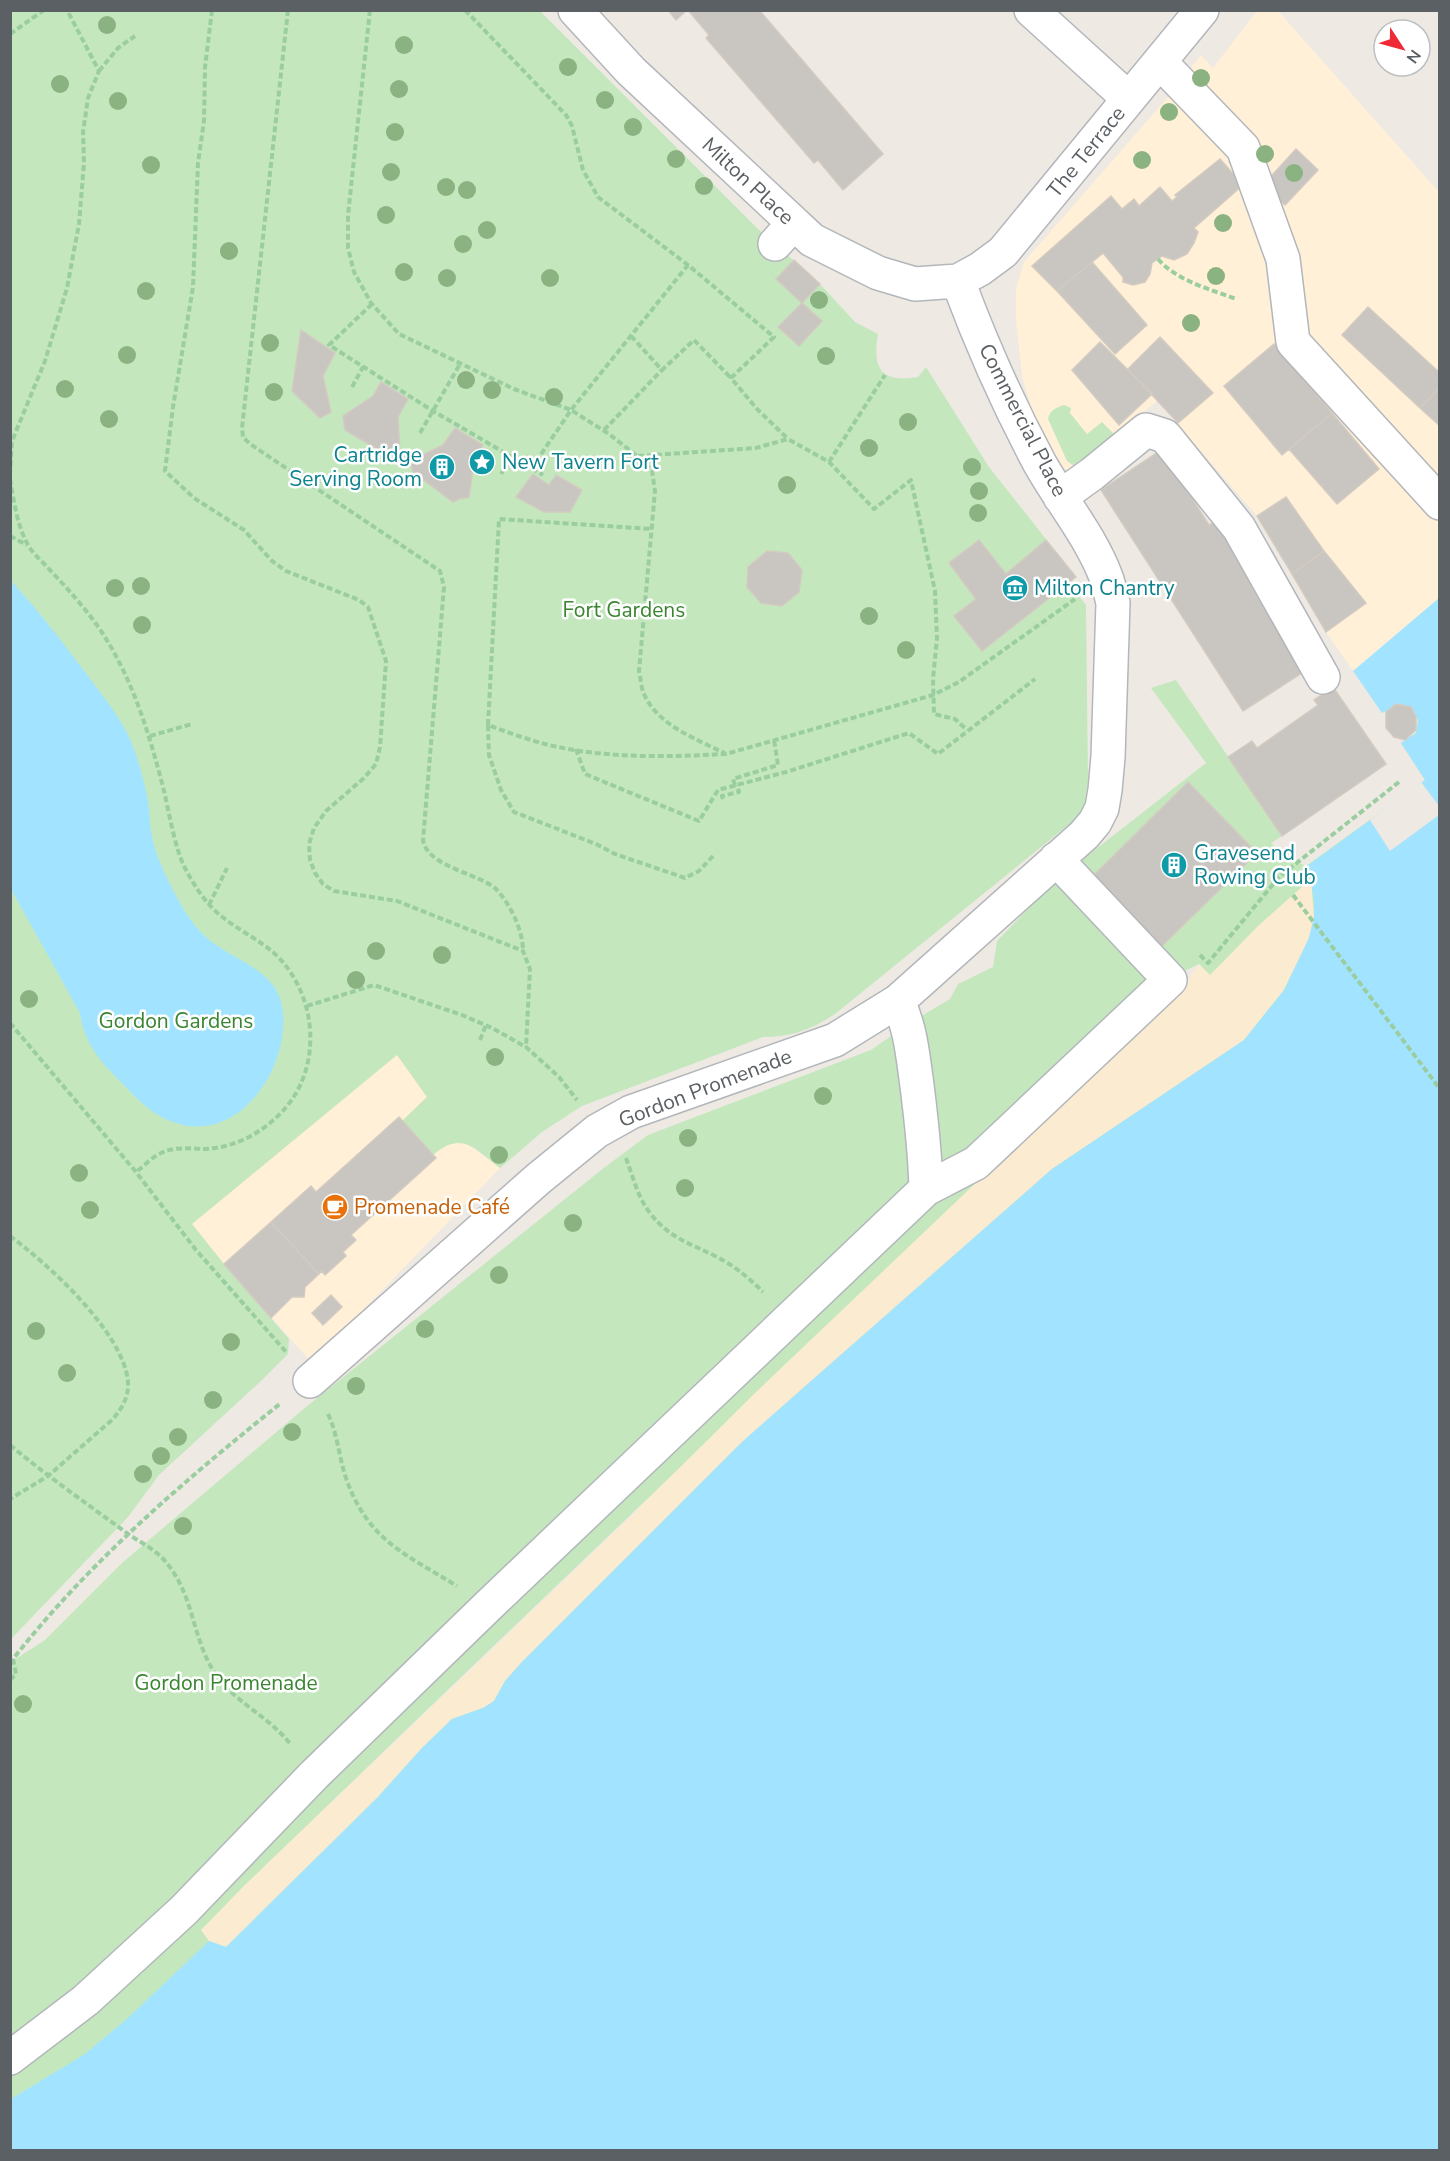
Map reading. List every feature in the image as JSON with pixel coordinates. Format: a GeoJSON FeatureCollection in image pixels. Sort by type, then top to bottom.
{"type":"FeatureCollection","features":[{"type":"Feature","properties":{"kind":"street","name":"Milton Place"},"geometry":{"type":"LineString","coordinates":[[576,10],[784,234],[812,240],[878,273],[915,285],[958,281]]}},
{"type":"Feature","properties":{"kind":"street"},"geometry":{"type":"LineString","coordinates":[[1031,10],[1129,99]]}},
{"type":"Feature","properties":{"kind":"street","name":"The Terrace"},"geometry":{"type":"LineString","coordinates":[[958,281],[1003,252],[1202,10]]}},
{"type":"Feature","properties":{"kind":"street"},"geometry":{"type":"LineString","coordinates":[[1160,62],[1243,148],[1283,259],[1293,342],[1440,503]]}},
{"type":"Feature","properties":{"kind":"street","name":"Commercial Place"},"geometry":{"type":"LineString","coordinates":[[958,281],[987,352],[1039,461],[1083,532],[1106,577],[1103,601],[1108,757],[1102,808],[1095,822],[1084,835],[1056,859]]}},
{"type":"Feature","properties":{"kind":"street"},"geometry":{"type":"LineString","coordinates":[[1060,497],[1146,430],[1165,436],[1239,528],[1323,677]]}},
{"type":"Feature","properties":{"kind":"street"},"geometry":{"type":"LineString","coordinates":[[10,2058],[86,2000],[184,1910],[314,1775],[926,1189],[976,1163],[1170,980],[1056,859]]}},
{"type":"Feature","properties":{"kind":"street","name":"Gordon Promenade"},"geometry":{"type":"LineString","coordinates":[[310,1381],[538,1179],[603,1128],[631,1112],[834,1040],[898,1001],[1056,859]]}},
{"type":"Feature","properties":{"kind":"street"},"geometry":{"type":"LineString","coordinates":[[898,1001],[908,1024],[925,1139],[926,1189]]}},
{"type":"Feature","properties":{"kind":"path"},"geometry":{"type":"LineString","coordinates":[[10,34],[44,10]]}},
{"type":"Feature","properties":{"kind":"path"},"geometry":{"type":"LineString","coordinates":[[67,10],[99,71]]}},
{"type":"Feature","properties":{"kind":"path"},"geometry":{"type":"LineString","coordinates":[[212,10],[205,67],[204,121],[198,163],[193,287],[165,471],[194,498],[244,530],[272,561],[286,571],[359,600],[368,607],[386,661],[380,747],[376,764],[364,778],[326,811],[314,828],[309,844],[310,860],[323,884],[334,891],[397,901],[523,951]]}},
{"type":"Feature","properties":{"kind":"path"},"geometry":{"type":"LineString","coordinates":[[288,10],[242,428],[243,437],[250,444],[440,571],[444,587],[424,849],[436,859],[495,888],[501,894],[518,927],[530,969],[526,1047]]}},
{"type":"Feature","properties":{"kind":"path"},"geometry":{"type":"LineString","coordinates":[[370,10],[348,215],[348,248],[354,272],[372,304],[399,334],[514,389],[571,410],[604,430],[652,471],[655,491],[639,672],[643,693],[654,712],[670,725],[726,754]]}},
{"type":"Feature","properties":{"kind":"path"},"geometry":{"type":"LineString","coordinates":[[465,10],[566,115],[572,126],[583,170],[598,197],[688,265],[774,337],[731,378]]}},
{"type":"Feature","properties":{"kind":"path"},"geometry":{"type":"LineString","coordinates":[[28,545],[16,513],[10,477],[11,442],[45,361],[67,288],[79,224],[84,163],[83,132],[88,98],[99,71],[118,48],[135,36]]}},
{"type":"Feature","properties":{"kind":"path"},"geometry":{"type":"LineString","coordinates":[[1158,259],[1166,268],[1191,281],[1236,299]]}},
{"type":"Feature","properties":{"kind":"path"},"geometry":{"type":"LineString","coordinates":[[531,469],[571,410],[688,265]]}},
{"type":"Feature","properties":{"kind":"path"},"geometry":{"type":"LineString","coordinates":[[372,304],[329,345],[433,411],[543,475]]}},
{"type":"Feature","properties":{"kind":"path"},"geometry":{"type":"LineString","coordinates":[[631,336],[662,370]]}},
{"type":"Feature","properties":{"kind":"path"},"geometry":{"type":"LineString","coordinates":[[604,430],[694,340],[788,440],[829,462],[874,509],[911,480],[935,591],[937,638],[933,679],[934,714],[955,719],[968,730]]}},
{"type":"Feature","properties":{"kind":"path"},"geometry":{"type":"LineString","coordinates":[[420,433],[460,364]]}},
{"type":"Feature","properties":{"kind":"path"},"geometry":{"type":"LineString","coordinates":[[352,387],[363,367]]}},
{"type":"Feature","properties":{"kind":"path"},"geometry":{"type":"LineString","coordinates":[[829,462],[885,375]]}},
{"type":"Feature","properties":{"kind":"path"},"geometry":{"type":"LineString","coordinates":[[637,456],[756,448],[788,440]]}},
{"type":"Feature","properties":{"kind":"path"},"geometry":{"type":"LineString","coordinates":[[501,474],[512,457]]}},
{"type":"Feature","properties":{"kind":"path"},"geometry":{"type":"LineString","coordinates":[[652,529],[499,519],[488,725],[489,755],[501,790],[514,812],[596,844],[615,854],[685,878],[699,871],[713,856]]}},
{"type":"Feature","properties":{"kind":"path"},"geometry":{"type":"LineString","coordinates":[[10,536],[28,545],[78,600],[102,632],[122,668],[150,736],[183,864],[199,893],[226,920],[258,940],[279,958],[296,980],[307,1006],[311,1038],[305,1069],[293,1097],[273,1121],[252,1136],[232,1144],[208,1149],[170,1150],[160,1153],[136,1172]]}},
{"type":"Feature","properties":{"kind":"path"},"geometry":{"type":"LineString","coordinates":[[488,725],[546,744],[576,749],[664,758],[726,754],[933,695],[1103,601]]}},
{"type":"Feature","properties":{"kind":"path"},"geometry":{"type":"LineString","coordinates":[[576,749],[585,774],[699,821],[718,790],[909,733],[938,754],[1035,679]]}},
{"type":"Feature","properties":{"kind":"path"},"geometry":{"type":"LineString","coordinates":[[150,736],[192,724]]}},
{"type":"Feature","properties":{"kind":"path"},"geometry":{"type":"LineString","coordinates":[[723,799],[722,796],[739,792],[733,778],[778,765],[774,740]]}},
{"type":"Feature","properties":{"kind":"path"},"geometry":{"type":"LineString","coordinates":[[1170,980],[1198,953],[1208,963],[1279,877],[1399,782]]}},
{"type":"Feature","properties":{"kind":"path"},"geometry":{"type":"LineString","coordinates":[[209,905],[227,868]]}},
{"type":"Feature","properties":{"kind":"path"},"geometry":{"type":"LineString","coordinates":[[1293,895],[1440,1089]]}},
{"type":"Feature","properties":{"kind":"path"},"geometry":{"type":"LineString","coordinates":[[307,1006],[374,985],[462,1015],[526,1047],[559,1077],[623,1151],[640,1197],[660,1225],[681,1241],[738,1269],[788,1319]]}},
{"type":"Feature","properties":{"kind":"path"},"geometry":{"type":"LineString","coordinates":[[10,1023],[136,1172],[196,1250],[310,1381],[330,1419],[348,1483],[372,1526],[395,1549],[488,1606]]}},
{"type":"Feature","properties":{"kind":"path"},"geometry":{"type":"LineString","coordinates":[[480,1040],[486,1025]]}},
{"type":"Feature","properties":{"kind":"path"},"geometry":{"type":"LineString","coordinates":[[10,1236],[50,1268],[107,1333],[119,1352],[128,1383],[127,1397],[122,1409],[113,1419],[48,1476],[10,1499]]}},
{"type":"Feature","properties":{"kind":"path"},"geometry":{"type":"LineString","coordinates":[[10,1680],[16,1674],[12,1659],[37,1629],[128,1534],[218,1454],[310,1381]]}},
{"type":"Feature","properties":{"kind":"path"},"geometry":{"type":"LineString","coordinates":[[10,1445],[48,1476],[154,1551],[176,1575],[191,1607],[200,1644],[217,1677],[244,1704],[277,1728],[314,1775]]}},
{"type":"Feature","properties":{"kind":"shaded area"},"geometry":{"type":"Polygon","coordinates":[[[1257,11],[1278,11],[1439,192],[1439,602],[1429,613],[1353,671],[1326,632],[1257,516],[1157,401],[1076,470],[1055,469],[1037,429],[1022,376],[1016,319],[1016,289],[1024,262],[1168,97],[1201,55],[1213,68],[1257,11]]]}},
{"type":"Feature","properties":{"kind":"shaded area"},"geometry":{"type":"Polygon","coordinates":[[[397,1054],[427,1097],[402,1121],[433,1154],[451,1143],[466,1143],[500,1168],[312,1363],[224,1264],[192,1224],[397,1054]]]}},
{"type":"Feature","properties":{"kind":"green space","name":"Fort Gardens"},"geometry":{"type":"Polygon","coordinates":[[[11,11],[540,11],[757,228],[820,284],[855,322],[878,334],[877,357],[882,371],[896,378],[918,377],[926,367],[989,467],[1076,577],[1069,583],[1086,605],[1088,780],[1084,807],[1078,817],[835,1014],[800,1032],[763,1037],[582,1106],[542,1132],[500,1168],[475,1149],[460,1143],[443,1148],[433,1155],[402,1121],[427,1097],[397,1055],[192,1224],[289,1339],[288,1354],[159,1475],[128,1517],[11,1639],[11,11]]]}},
{"type":"Feature","properties":{"kind":"green space"},"geometry":{"type":"Polygon","coordinates":[[[1064,405],[1071,408],[1070,413],[1087,434],[1102,422],[1116,436],[1078,469],[1067,461],[1048,419],[1053,410],[1064,405]]]}},
{"type":"Feature","properties":{"kind":"green space"},"geometry":{"type":"Polygon","coordinates":[[[1176,680],[1282,836],[1271,843],[1283,855],[1306,866],[1425,780],[1401,743],[1416,733],[1418,720],[1413,710],[1439,693],[1439,1428],[11,2150],[11,1662],[45,1640],[123,1562],[306,1407],[648,1135],[871,1050],[950,999],[958,984],[993,967],[997,941],[1055,881],[1206,763],[1151,688],[1176,680]],[[1199,964],[1177,975],[1185,984],[433,1704],[244,1886],[201,1931],[813,1378],[1209,975],[1199,964]]]}},
{"type":"Feature","properties":{"kind":"sand"},"geometry":{"type":"Polygon","coordinates":[[[1311,879],[1314,917],[1309,938],[1284,990],[1244,1040],[1052,1169],[743,1441],[521,1663],[505,1681],[494,1701],[483,1708],[452,1719],[377,1798],[226,1947],[209,1941],[201,1930],[244,1886],[621,1526],[755,1393],[1185,984],[1199,964],[1210,975],[1259,925],[1311,879]]]}},
{"type":"Feature","properties":{"kind":"water"},"geometry":{"type":"Polygon","coordinates":[[[11,581],[69,651],[121,722],[135,752],[143,780],[154,847],[166,877],[187,915],[211,941],[264,976],[279,996],[283,1010],[283,1028],[280,1048],[273,1068],[263,1087],[249,1103],[233,1116],[215,1124],[195,1126],[165,1119],[138,1099],[105,1066],[89,1042],[80,1013],[11,889],[11,581]]]}},
{"type":"Feature","properties":{"kind":"water"},"geometry":{"type":"Polygon","coordinates":[[[1439,598],[1439,2150],[11,2150],[11,2099],[85,2054],[128,2018],[209,1941],[226,1947],[377,1798],[452,1719],[483,1708],[494,1701],[505,1681],[521,1663],[743,1441],[1052,1169],[1244,1040],[1284,990],[1309,938],[1314,917],[1314,903],[1307,866],[1425,780],[1401,743],[1416,733],[1418,720],[1413,710],[1397,706],[1382,713],[1353,671],[1439,598]]]}},
{"type":"Feature","properties":{"kind":"pier"},"geometry":{"type":"Polygon","coordinates":[[[1421,782],[1439,806],[1439,815],[1390,851],[1370,820],[1421,782]]]}},
{"type":"Feature","properties":{"kind":"building"},"geometry":{"type":"Polygon","coordinates":[[[668,10],[687,10],[676,20],[668,10]]]}},
{"type":"Feature","properties":{"kind":"building"},"geometry":{"type":"Polygon","coordinates":[[[688,10],[759,10],[883,154],[843,190],[818,160],[814,163],[706,38],[709,35],[688,10]]]}},
{"type":"Feature","properties":{"kind":"building"},"geometry":{"type":"Polygon","coordinates":[[[1296,149],[1318,170],[1285,205],[1263,185],[1296,149]]]}},
{"type":"Feature","properties":{"kind":"building"},"geometry":{"type":"Polygon","coordinates":[[[1220,159],[1243,185],[1194,228],[1198,232],[1187,254],[1174,260],[1162,256],[1152,263],[1150,274],[1145,282],[1133,285],[1123,282],[1123,277],[1103,253],[1057,291],[1032,266],[1111,196],[1122,209],[1134,199],[1139,206],[1160,187],[1172,201],[1177,197],[1175,195],[1220,159]]]}},
{"type":"Feature","properties":{"kind":"building"},"geometry":{"type":"Polygon","coordinates":[[[794,260],[820,284],[802,303],[776,279],[794,260]]]}},
{"type":"Feature","properties":{"kind":"building"},"geometry":{"type":"Polygon","coordinates":[[[1092,262],[1147,325],[1115,354],[1057,291],[1092,262]]]}},
{"type":"Feature","properties":{"kind":"building"},"geometry":{"type":"Polygon","coordinates":[[[802,303],[822,321],[799,346],[778,327],[802,303]]]}},
{"type":"Feature","properties":{"kind":"building"},"geometry":{"type":"Polygon","coordinates":[[[1368,307],[1440,373],[1440,388],[1420,408],[1342,335],[1368,307]]]}},
{"type":"Feature","properties":{"kind":"building","name":"Cartridge Serving Room"},"geometry":{"type":"Polygon","coordinates":[[[301,330],[335,353],[323,376],[331,412],[320,418],[292,391],[301,330]]]}},
{"type":"Feature","properties":{"kind":"building"},"geometry":{"type":"Polygon","coordinates":[[[1160,337],[1213,393],[1178,423],[1128,369],[1160,337]]]}},
{"type":"Feature","properties":{"kind":"building"},"geometry":{"type":"Polygon","coordinates":[[[1100,342],[1152,394],[1119,425],[1072,370],[1100,342]]]}},
{"type":"Feature","properties":{"kind":"building"},"geometry":{"type":"Polygon","coordinates":[[[1274,344],[1332,413],[1282,455],[1224,386],[1274,344]]]}},
{"type":"Feature","properties":{"kind":"building"},"geometry":{"type":"Polygon","coordinates":[[[381,382],[408,399],[398,417],[400,454],[389,456],[345,430],[343,416],[373,396],[381,382]]]}},
{"type":"Feature","properties":{"kind":"building"},"geometry":{"type":"Polygon","coordinates":[[[1440,388],[1440,426],[1420,408],[1440,388]]]}},
{"type":"Feature","properties":{"kind":"building"},"geometry":{"type":"Polygon","coordinates":[[[1332,413],[1379,469],[1337,504],[1289,449],[1332,413]]]}},
{"type":"Feature","properties":{"kind":"building","name":"Cartridge Serving Room"},"geometry":{"type":"Polygon","coordinates":[[[455,428],[483,445],[474,462],[469,497],[453,502],[413,472],[410,461],[443,445],[455,428]]]}},
{"type":"Feature","properties":{"kind":"building"},"geometry":{"type":"Polygon","coordinates":[[[1161,450],[1209,525],[1221,517],[1262,582],[1252,588],[1305,671],[1243,711],[1101,490],[1161,450]]]}},
{"type":"Feature","properties":{"kind":"building"},"geometry":{"type":"Polygon","coordinates":[[[533,474],[549,485],[556,475],[582,490],[570,512],[544,512],[516,497],[533,474]]]}},
{"type":"Feature","properties":{"kind":"building"},"geometry":{"type":"Polygon","coordinates":[[[1286,497],[1324,551],[1292,574],[1257,516],[1286,497]]]}},
{"type":"Feature","properties":{"kind":"building","name":"Milton Chantry"},"geometry":{"type":"Polygon","coordinates":[[[979,540],[1006,574],[1046,540],[1076,577],[982,651],[954,616],[976,599],[949,563],[979,540]]]}},
{"type":"Feature","properties":{"kind":"building"},"geometry":{"type":"Polygon","coordinates":[[[767,551],[788,553],[802,570],[799,592],[782,606],[761,603],[747,587],[748,567],[767,551]]]}},
{"type":"Feature","properties":{"kind":"building"},"geometry":{"type":"Polygon","coordinates":[[[1324,551],[1366,603],[1326,632],[1292,574],[1324,551]]]}},
{"type":"Feature","properties":{"kind":"building"},"geometry":{"type":"Polygon","coordinates":[[[1333,687],[1386,764],[1282,836],[1228,757],[1252,741],[1257,748],[1318,705],[1314,700],[1333,687]]]}},
{"type":"Feature","properties":{"kind":"building"},"geometry":{"type":"Polygon","coordinates":[[[1396,704],[1411,707],[1416,717],[1416,730],[1405,740],[1394,737],[1386,728],[1386,712],[1396,704]]]}},
{"type":"Feature","properties":{"kind":"building","name":"Gravesend Rowing Club"},"geometry":{"type":"Polygon","coordinates":[[[1188,782],[1257,853],[1160,948],[1091,878],[1188,782]]]}},
{"type":"Feature","properties":{"kind":"building","name":"Promenade Café"},"geometry":{"type":"Polygon","coordinates":[[[399,1117],[436,1158],[351,1235],[356,1240],[343,1252],[346,1256],[325,1275],[322,1271],[319,1274],[271,1222],[311,1186],[316,1192],[399,1117]]]}},
{"type":"Feature","properties":{"kind":"building"},"geometry":{"type":"Polygon","coordinates":[[[271,1222],[319,1274],[305,1287],[304,1297],[292,1297],[271,1318],[224,1264],[271,1222]]]}},
{"type":"Feature","properties":{"kind":"building"},"geometry":{"type":"Polygon","coordinates":[[[331,1295],[342,1307],[323,1325],[312,1313],[331,1295]]]}},
{"type":"Feature","properties":{"kind":"place","name":"New Tavern Fort"},"geometry":{"type":"Point","coordinates":[482,462]}},
{"type":"Feature","properties":{"kind":"place","name":"Cartridge Serving Room"},"geometry":{"type":"Point","coordinates":[442,467]}},
{"type":"Feature","properties":{"kind":"place","name":"Milton Chantry"},"geometry":{"type":"Point","coordinates":[1015,588]}},
{"type":"Feature","properties":{"kind":"place","name":"Gravesend Rowing Club"},"geometry":{"type":"Point","coordinates":[1174,865]}},
{"type":"Feature","properties":{"kind":"place","name":"Promenade Café"},"geometry":{"type":"Point","coordinates":[335,1207]}},
{"type":"Feature","properties":{"kind":"park label","name":"Gordon Gardens"},"geometry":{"type":"Point","coordinates":[176,1021]}}]}
